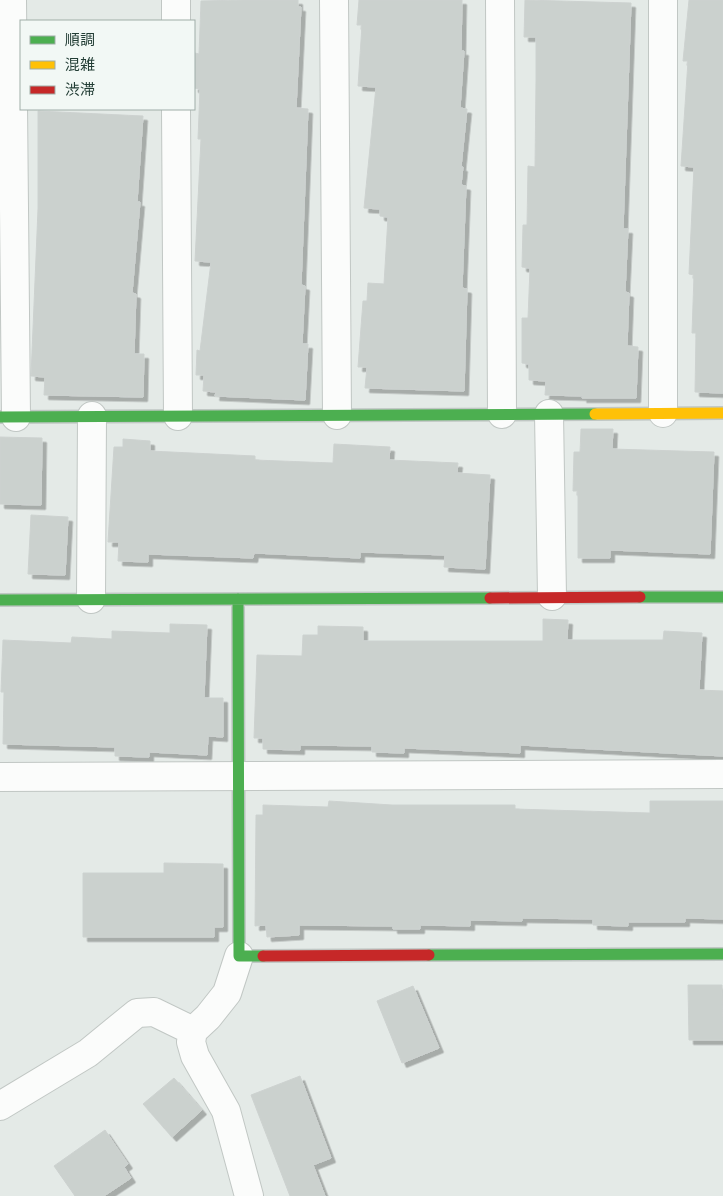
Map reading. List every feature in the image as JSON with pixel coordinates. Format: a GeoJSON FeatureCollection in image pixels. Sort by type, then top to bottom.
{"type":"FeatureCollection","features":[{"type":"Feature","properties":{"kind":"street"},"geometry":{"type":"LineString","coordinates":[[12,0],[8,417],[723,413]]}},
{"type":"Feature","properties":{"kind":"street"},"geometry":{"type":"LineString","coordinates":[[176,0],[176,20]]}},
{"type":"Feature","properties":{"kind":"street"},"geometry":{"type":"LineString","coordinates":[[334,0],[337,415]]}},
{"type":"Feature","properties":{"kind":"street"},"geometry":{"type":"LineString","coordinates":[[500,0],[502,414]]}},
{"type":"Feature","properties":{"kind":"street"},"geometry":{"type":"LineString","coordinates":[[663,0],[663,413]]}},
{"type":"Feature","properties":{"kind":"street"},"geometry":{"type":"LineString","coordinates":[[176,110],[178,416]]}},
{"type":"Feature","properties":{"kind":"street"},"geometry":{"type":"LineString","coordinates":[[549,414],[552,596]]}},
{"type":"Feature","properties":{"kind":"street"},"geometry":{"type":"LineString","coordinates":[[91,600],[92,416]]}},
{"type":"Feature","properties":{"kind":"street"},"geometry":{"type":"LineString","coordinates":[[0,600],[552,596],[723,597]]}},
{"type":"Feature","properties":{"kind":"street"},"geometry":{"type":"LineString","coordinates":[[238,598],[239,956],[226,993],[208,1017],[193,1031],[191,1042],[195,1056],[226,1111],[249,1196]]}},
{"type":"Feature","properties":{"kind":"street"},"geometry":{"type":"LineString","coordinates":[[0,777],[723,774]]}},
{"type":"Feature","properties":{"kind":"street"},"geometry":{"type":"LineString","coordinates":[[239,956],[723,954]]}},
{"type":"Feature","properties":{"kind":"street"},"geometry":{"type":"LineString","coordinates":[[0,1106],[88,1053],[137,1013],[154,1012],[193,1031]]}},
{"type":"Feature","properties":{"kind":"building"},"geometry":{"type":"Polygon","coordinates":[[[298,0],[298,7],[301,7],[296,108],[308,109],[301,285],[305,286],[302,344],[308,344],[305,400],[215,396],[216,392],[203,391],[204,375],[196,375],[197,350],[200,351],[211,262],[195,261],[201,139],[198,139],[200,89],[195,88],[195,53],[199,54],[201,1],[298,0]]]}},
{"type":"Feature","properties":{"kind":"building"},"geometry":{"type":"Polygon","coordinates":[[[359,0],[462,0],[461,51],[464,51],[460,108],[467,109],[461,167],[463,167],[461,185],[466,186],[462,288],[467,289],[464,391],[365,388],[367,367],[358,367],[363,301],[367,301],[368,283],[384,284],[388,217],[380,216],[380,209],[364,208],[376,87],[358,86],[362,25],[357,25],[359,0]]]}},
{"type":"Feature","properties":{"kind":"building"},"geometry":{"type":"Polygon","coordinates":[[[525,0],[631,3],[623,229],[628,229],[625,292],[629,293],[627,346],[638,347],[636,398],[582,398],[583,396],[545,395],[546,381],[529,380],[529,364],[522,363],[522,318],[528,318],[530,268],[522,267],[523,225],[527,225],[528,166],[535,167],[536,81],[536,37],[524,37],[525,0]]]}},
{"type":"Feature","properties":{"kind":"building"},"geometry":{"type":"Polygon","coordinates":[[[689,0],[723,0],[723,393],[695,392],[696,333],[692,333],[694,275],[689,274],[694,167],[681,166],[688,61],[683,61],[689,0]]]}},
{"type":"Feature","properties":{"kind":"building"},"geometry":{"type":"Polygon","coordinates":[[[38,111],[143,116],[137,202],[140,202],[132,293],[136,294],[134,354],[144,354],[143,397],[44,395],[45,377],[31,376],[38,209],[38,111]]]}},
{"type":"Feature","properties":{"kind":"building"},"geometry":{"type":"Polygon","coordinates":[[[581,429],[613,429],[612,449],[714,452],[710,554],[610,550],[610,558],[578,558],[578,491],[573,491],[574,452],[580,452],[581,429]]]}},
{"type":"Feature","properties":{"kind":"building"},"geometry":{"type":"Polygon","coordinates":[[[0,437],[42,438],[41,505],[0,504],[0,437]]]}},
{"type":"Feature","properties":{"kind":"building"},"geometry":{"type":"Polygon","coordinates":[[[123,439],[150,441],[150,451],[255,456],[255,460],[333,463],[334,444],[390,447],[389,460],[458,463],[457,473],[490,475],[485,569],[444,567],[445,555],[360,552],[360,558],[254,553],[253,558],[148,554],[148,562],[118,561],[119,542],[108,542],[114,447],[123,447],[123,439]]]}},
{"type":"Feature","properties":{"kind":"building"},"geometry":{"type":"Polygon","coordinates":[[[31,515],[68,517],[65,575],[28,574],[31,515]]]}},
{"type":"Feature","properties":{"kind":"building"},"geometry":{"type":"Polygon","coordinates":[[[543,619],[568,620],[567,640],[663,640],[664,631],[702,633],[699,690],[723,691],[723,756],[520,745],[520,753],[404,748],[404,753],[372,752],[372,746],[300,745],[300,750],[263,749],[263,738],[254,738],[257,655],[302,656],[303,635],[318,635],[318,626],[363,627],[363,641],[543,641],[543,619]]]}},
{"type":"Feature","properties":{"kind":"building"},"geometry":{"type":"Polygon","coordinates":[[[170,624],[207,625],[204,698],[223,698],[223,737],[208,736],[207,755],[149,752],[149,757],[115,756],[115,747],[3,744],[4,692],[1,692],[3,640],[71,643],[72,637],[112,639],[112,631],[170,633],[170,624]]]}},
{"type":"Feature","properties":{"kind":"building"},"geometry":{"type":"Polygon","coordinates":[[[329,801],[392,805],[515,805],[515,809],[650,813],[650,801],[723,801],[723,919],[685,918],[685,922],[628,922],[628,926],[593,925],[593,919],[522,918],[522,921],[470,920],[470,926],[420,925],[420,929],[393,929],[393,926],[299,925],[299,935],[267,937],[266,925],[255,926],[256,815],[263,815],[263,805],[328,807],[329,801]]]}},
{"type":"Feature","properties":{"kind":"building"},"geometry":{"type":"Polygon","coordinates":[[[164,863],[223,864],[223,927],[214,927],[214,937],[83,937],[83,873],[164,873],[164,863]]]}},
{"type":"Feature","properties":{"kind":"building"},"geometry":{"type":"Polygon","coordinates":[[[688,985],[722,985],[723,1040],[689,1040],[688,985]]]}},
{"type":"Feature","properties":{"kind":"building"},"geometry":{"type":"Polygon","coordinates":[[[413,986],[439,1048],[402,1063],[377,1001],[413,986]]]}},
{"type":"Feature","properties":{"kind":"building"},"geometry":{"type":"Polygon","coordinates":[[[300,1076],[331,1158],[313,1165],[325,1196],[290,1196],[251,1095],[300,1076]]]}},
{"type":"Feature","properties":{"kind":"building"},"geometry":{"type":"Polygon","coordinates":[[[174,1078],[202,1110],[172,1137],[143,1104],[174,1078]]]}},
{"type":"Feature","properties":{"kind":"building"},"geometry":{"type":"Polygon","coordinates":[[[105,1130],[128,1164],[124,1167],[131,1178],[104,1196],[75,1196],[54,1166],[105,1130]]]}},
{"type":"Feature","properties":{"kind":"traffic: fast"},"geometry":{"type":"LineString","coordinates":[[0,417],[595,414]]}},
{"type":"Feature","properties":{"kind":"traffic: fast"},"geometry":{"type":"LineString","coordinates":[[640,597],[723,597]]}},
{"type":"Feature","properties":{"kind":"traffic: fast"},"geometry":{"type":"LineString","coordinates":[[0,600],[490,598]]}},
{"type":"Feature","properties":{"kind":"traffic: fast"},"geometry":{"type":"LineString","coordinates":[[238,599],[239,956],[263,956]]}},
{"type":"Feature","properties":{"kind":"traffic: fast"},"geometry":{"type":"LineString","coordinates":[[429,955],[723,954]]}},
{"type":"Feature","properties":{"kind":"traffic: slow"},"geometry":{"type":"LineString","coordinates":[[595,414],[723,413]]}},
{"type":"Feature","properties":{"kind":"traffic: jam"},"geometry":{"type":"LineString","coordinates":[[490,598],[640,597]]}},
{"type":"Feature","properties":{"kind":"traffic: jam"},"geometry":{"type":"LineString","coordinates":[[263,956],[429,955]]}}]}
